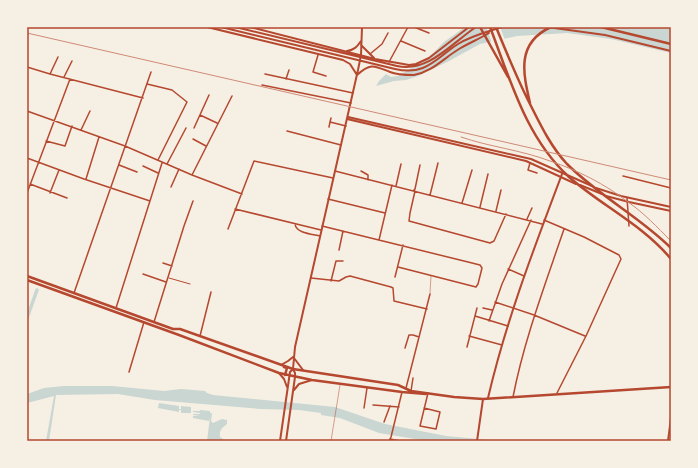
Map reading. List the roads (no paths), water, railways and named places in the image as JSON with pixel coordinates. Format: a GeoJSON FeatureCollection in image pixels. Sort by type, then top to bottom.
{"type":"FeatureCollection","features":[{"type":"Feature","properties":{"kind":"main road"},"geometry":{"type":"LineString","coordinates":[[207,27],[347,62],[357,75]]}},
{"type":"Feature","properties":{"kind":"main road"},"geometry":{"type":"LineString","coordinates":[[221,27],[395,69],[410,71],[430,65],[458,44],[502,27]]}},
{"type":"Feature","properties":{"kind":"main road"},"geometry":{"type":"LineString","coordinates":[[235,27],[390,65],[410,68],[427,63],[476,27]]}},
{"type":"Feature","properties":{"kind":"main road"},"geometry":{"type":"LineString","coordinates":[[250,27],[404,65],[416,64],[429,58],[469,27]]}},
{"type":"Feature","properties":{"kind":"main road"},"geometry":{"type":"LineString","coordinates":[[286,441],[295,377],[293,357],[357,75],[361,55],[362,27]]}},
{"type":"Feature","properties":{"kind":"main road"},"geometry":{"type":"LineString","coordinates":[[480,27],[503,70],[510,79]]}},
{"type":"Feature","properties":{"kind":"main road"},"geometry":{"type":"LineString","coordinates":[[490,27],[523,111],[538,138],[562,169],[593,197],[628,220],[652,239],[671,259]]}},
{"type":"Feature","properties":{"kind":"main road"},"geometry":{"type":"LineString","coordinates":[[496,27],[520,87],[549,140],[567,163],[615,205],[654,232],[671,248]]}},
{"type":"Feature","properties":{"kind":"main road"},"geometry":{"type":"LineString","coordinates":[[547,27],[605,36],[671,51]]}},
{"type":"Feature","properties":{"kind":"main road"},"geometry":{"type":"LineString","coordinates":[[530,106],[524,79],[524,60],[528,49],[535,38],[540,33],[551,27]]}},
{"type":"Feature","properties":{"kind":"main road"},"geometry":{"type":"LineString","coordinates":[[601,27],[671,44]]}},
{"type":"Feature","properties":{"kind":"main road"},"geometry":{"type":"LineString","coordinates":[[357,75],[371,66],[377,66],[400,75],[416,74],[428,71],[458,49],[493,30]]}},
{"type":"Feature","properties":{"kind":"main road"},"geometry":{"type":"LineString","coordinates":[[344,51],[352,50],[362,41]]}},
{"type":"Feature","properties":{"kind":"main road"},"geometry":{"type":"LineString","coordinates":[[361,45],[375,59]]}},
{"type":"Feature","properties":{"kind":"main road"},"geometry":{"type":"LineString","coordinates":[[320,55],[327,52],[327,48],[325,46]]}},
{"type":"Feature","properties":{"kind":"main road"},"geometry":{"type":"LineString","coordinates":[[396,74],[392,67],[397,63]]}},
{"type":"Feature","properties":{"kind":"main road"},"geometry":{"type":"LineString","coordinates":[[347,118],[530,162],[586,188],[627,202],[671,211]]}},
{"type":"Feature","properties":{"kind":"main road"},"geometry":{"type":"LineString","coordinates":[[347,118],[526,158],[606,192],[671,207]]}},
{"type":"Feature","properties":{"kind":"main road"},"geometry":{"type":"LineString","coordinates":[[488,399],[513,308],[542,224],[562,174]]}},
{"type":"Feature","properties":{"kind":"main road"},"geometry":{"type":"LineString","coordinates":[[27,276],[154,322],[180,329],[293,369],[390,384],[406,388],[411,391],[460,398],[488,399],[671,387]]}},
{"type":"Feature","properties":{"kind":"main road"},"geometry":{"type":"LineString","coordinates":[[27,280],[285,375],[367,388],[424,395],[428,393]]}},
{"type":"Feature","properties":{"kind":"main road"},"geometry":{"type":"LineString","coordinates":[[281,365],[293,357]]}},
{"type":"Feature","properties":{"kind":"main road"},"geometry":{"type":"LineString","coordinates":[[293,357],[304,371]]}},
{"type":"Feature","properties":{"kind":"main road"},"geometry":{"type":"LineString","coordinates":[[265,359],[286,367],[287,370],[285,375]]}},
{"type":"Feature","properties":{"kind":"main road"},"geometry":{"type":"LineString","coordinates":[[280,441],[289,376],[293,369]]}},
{"type":"Feature","properties":{"kind":"main road"},"geometry":{"type":"LineString","coordinates":[[280,373],[288,390]]}},
{"type":"Feature","properties":{"kind":"main road"},"geometry":{"type":"LineString","coordinates":[[319,381],[320,374]]}},
{"type":"Feature","properties":{"kind":"main road"},"geometry":{"type":"LineString","coordinates":[[293,391],[299,384],[312,380]]}},
{"type":"Feature","properties":{"kind":"main road"},"geometry":{"type":"LineString","coordinates":[[477,441],[483,399]]}},
{"type":"Feature","properties":{"kind":"main road"},"geometry":{"type":"LineString","coordinates":[[668,441],[671,418]]}},
{"type":"Feature","properties":{"kind":"street"},"geometry":{"type":"LineString","coordinates":[[264,31],[266,27]]}},
{"type":"Feature","properties":{"kind":"street"},"geometry":{"type":"LineString","coordinates":[[389,62],[408,27]]}},
{"type":"Feature","properties":{"kind":"street"},"geometry":{"type":"LineString","coordinates":[[414,27],[429,34]]}},
{"type":"Feature","properties":{"kind":"street"},"geometry":{"type":"LineString","coordinates":[[370,54],[382,44],[388,33]]}},
{"type":"Feature","properties":{"kind":"street"},"geometry":{"type":"LineString","coordinates":[[401,41],[425,51]]}},
{"type":"Feature","properties":{"kind":"street"},"geometry":{"type":"LineString","coordinates":[[320,55],[313,72],[326,76]]}},
{"type":"Feature","properties":{"kind":"street"},"geometry":{"type":"LineString","coordinates":[[50,74],[58,57]]}},
{"type":"Feature","properties":{"kind":"street"},"geometry":{"type":"LineString","coordinates":[[64,77],[72,61]]}},
{"type":"Feature","properties":{"kind":"street"},"geometry":{"type":"LineString","coordinates":[[27,66],[50,74],[142,98]]}},
{"type":"Feature","properties":{"kind":"street"},"geometry":{"type":"LineString","coordinates":[[286,78],[289,70]]}},
{"type":"Feature","properties":{"kind":"street"},"geometry":{"type":"LineString","coordinates":[[74,293],[151,72]]}},
{"type":"Feature","properties":{"kind":"street"},"geometry":{"type":"LineString","coordinates":[[265,74],[353,93]]}},
{"type":"Feature","properties":{"kind":"street"},"geometry":{"type":"LineString","coordinates":[[27,193],[70,79]]}},
{"type":"Feature","properties":{"kind":"street"},"geometry":{"type":"LineString","coordinates":[[147,84],[172,90],[187,102],[158,160]]}},
{"type":"Feature","properties":{"kind":"street"},"geometry":{"type":"LineString","coordinates":[[262,85],[351,103]]}},
{"type":"Feature","properties":{"kind":"street"},"geometry":{"type":"LineString","coordinates":[[194,128],[209,95]]}},
{"type":"Feature","properties":{"kind":"street"},"geometry":{"type":"LineString","coordinates":[[192,175],[232,96]]}},
{"type":"Feature","properties":{"kind":"street"},"geometry":{"type":"LineString","coordinates":[[27,111],[126,146],[192,175],[242,194]]}},
{"type":"Feature","properties":{"kind":"street"},"geometry":{"type":"LineString","coordinates":[[81,130],[90,111]]}},
{"type":"Feature","properties":{"kind":"street"},"geometry":{"type":"LineString","coordinates":[[200,115],[217,123]]}},
{"type":"Feature","properties":{"kind":"street"},"geometry":{"type":"LineString","coordinates":[[329,127],[331,118]]}},
{"type":"Feature","properties":{"kind":"street"},"geometry":{"type":"LineString","coordinates":[[330,122],[346,126]]}},
{"type":"Feature","properties":{"kind":"street"},"geometry":{"type":"LineString","coordinates":[[46,140],[65,146],[72,126]]}},
{"type":"Feature","properties":{"kind":"street"},"geometry":{"type":"LineString","coordinates":[[167,164],[186,128]]}},
{"type":"Feature","properties":{"kind":"street"},"geometry":{"type":"LineString","coordinates":[[287,131],[341,145]]}},
{"type":"Feature","properties":{"kind":"street"},"geometry":{"type":"LineString","coordinates":[[85,180],[99,137]]}},
{"type":"Feature","properties":{"kind":"street"},"geometry":{"type":"LineString","coordinates":[[193,139],[206,146]]}},
{"type":"Feature","properties":{"kind":"street"},"geometry":{"type":"LineString","coordinates":[[27,158],[85,180],[150,201]]}},
{"type":"Feature","properties":{"kind":"street"},"geometry":{"type":"LineString","coordinates":[[228,229],[254,161],[333,178]]}},
{"type":"Feature","properties":{"kind":"street"},"geometry":{"type":"LineString","coordinates":[[116,308],[162,162]]}},
{"type":"Feature","properties":{"kind":"street"},"geometry":{"type":"LineString","coordinates":[[530,162],[528,170],[537,173]]}},
{"type":"Feature","properties":{"kind":"street"},"geometry":{"type":"LineString","coordinates":[[430,195],[438,163]]}},
{"type":"Feature","properties":{"kind":"street"},"geometry":{"type":"LineString","coordinates":[[396,186],[401,164]]}},
{"type":"Feature","properties":{"kind":"street"},"geometry":{"type":"LineString","coordinates":[[119,165],[137,172]]}},
{"type":"Feature","properties":{"kind":"street"},"geometry":{"type":"LineString","coordinates":[[420,165],[410,213],[410,221],[490,243],[494,240],[506,214]]}},
{"type":"Feature","properties":{"kind":"street"},"geometry":{"type":"LineString","coordinates":[[143,166],[158,173]]}},
{"type":"Feature","properties":{"kind":"street"},"geometry":{"type":"LineString","coordinates":[[172,187],[179,169]]}},
{"type":"Feature","properties":{"kind":"street"},"geometry":{"type":"LineString","coordinates":[[50,193],[59,170]]}},
{"type":"Feature","properties":{"kind":"street"},"geometry":{"type":"LineString","coordinates":[[462,203],[472,170]]}},
{"type":"Feature","properties":{"kind":"street"},"geometry":{"type":"LineString","coordinates":[[335,171],[542,224]]}},
{"type":"Feature","properties":{"kind":"street"},"geometry":{"type":"LineString","coordinates":[[361,172],[368,174],[368,180]]}},
{"type":"Feature","properties":{"kind":"street"},"geometry":{"type":"LineString","coordinates":[[480,207],[488,174]]}},
{"type":"Feature","properties":{"kind":"street"},"geometry":{"type":"LineString","coordinates":[[624,176],[671,188]]}},
{"type":"Feature","properties":{"kind":"street"},"geometry":{"type":"LineString","coordinates":[[30,184],[50,193],[67,198]]}},
{"type":"Feature","properties":{"kind":"street"},"geometry":{"type":"LineString","coordinates":[[378,240],[392,185]]}},
{"type":"Feature","properties":{"kind":"street"},"geometry":{"type":"LineString","coordinates":[[496,211],[501,190]]}},
{"type":"Feature","properties":{"kind":"street"},"geometry":{"type":"LineString","coordinates":[[627,198],[629,226]]}},
{"type":"Feature","properties":{"kind":"street"},"geometry":{"type":"LineString","coordinates":[[328,199],[385,213]]}},
{"type":"Feature","properties":{"kind":"street"},"geometry":{"type":"LineString","coordinates":[[154,322],[186,220],[194,201]]}},
{"type":"Feature","properties":{"kind":"street"},"geometry":{"type":"LineString","coordinates":[[527,220],[532,208]]}},
{"type":"Feature","properties":{"kind":"street"},"geometry":{"type":"LineString","coordinates":[[235,209],[321,230]]}},
{"type":"Feature","properties":{"kind":"street"},"geometry":{"type":"LineString","coordinates":[[489,321],[508,269],[530,220]]}},
{"type":"Feature","properties":{"kind":"street"},"geometry":{"type":"LineString","coordinates":[[544,220],[564,230],[584,237],[619,255],[621,259],[586,336],[556,395]]}},
{"type":"Feature","properties":{"kind":"street"},"geometry":{"type":"LineString","coordinates":[[295,224],[298,230],[320,236]]}},
{"type":"Feature","properties":{"kind":"street"},"geometry":{"type":"LineString","coordinates":[[322,226],[403,245],[481,266],[482,268],[478,284],[476,286],[398,268]]}},
{"type":"Feature","properties":{"kind":"street"},"geometry":{"type":"LineString","coordinates":[[513,397],[534,315],[564,230]]}},
{"type":"Feature","properties":{"kind":"street"},"geometry":{"type":"LineString","coordinates":[[339,250],[343,231]]}},
{"type":"Feature","properties":{"kind":"street"},"geometry":{"type":"LineString","coordinates":[[395,277],[403,245]]}},
{"type":"Feature","properties":{"kind":"street"},"geometry":{"type":"LineString","coordinates":[[331,281],[336,262],[343,261]]}},
{"type":"Feature","properties":{"kind":"street"},"geometry":{"type":"LineString","coordinates":[[163,263],[172,266]]}},
{"type":"Feature","properties":{"kind":"street"},"geometry":{"type":"LineString","coordinates":[[508,269],[524,276]]}},
{"type":"Feature","properties":{"kind":"street"},"geometry":{"type":"LineString","coordinates":[[143,274],[167,283]]}},
{"type":"Feature","properties":{"kind":"street"},"geometry":{"type":"LineString","coordinates":[[310,278],[341,281],[348,276],[392,287],[394,301],[427,309]]}},
{"type":"Feature","properties":{"kind":"street"},"geometry":{"type":"LineString","coordinates":[[169,278],[190,284]]}},
{"type":"Feature","properties":{"kind":"street"},"geometry":{"type":"LineString","coordinates":[[200,336],[211,292]]}},
{"type":"Feature","properties":{"kind":"street"},"geometry":{"type":"LineString","coordinates":[[406,388],[430,294]]}},
{"type":"Feature","properties":{"kind":"street"},"geometry":{"type":"LineString","coordinates":[[495,302],[534,315],[586,336]]}},
{"type":"Feature","properties":{"kind":"street"},"geometry":{"type":"LineString","coordinates":[[467,347],[477,308]]}},
{"type":"Feature","properties":{"kind":"street"},"geometry":{"type":"LineString","coordinates":[[483,308],[492,310]]}},
{"type":"Feature","properties":{"kind":"street"},"geometry":{"type":"LineString","coordinates":[[474,316],[508,326]]}},
{"type":"Feature","properties":{"kind":"street"},"geometry":{"type":"LineString","coordinates":[[129,372],[143,323]]}},
{"type":"Feature","properties":{"kind":"street"},"geometry":{"type":"LineString","coordinates":[[405,348],[410,335],[419,336]]}},
{"type":"Feature","properties":{"kind":"street"},"geometry":{"type":"LineString","coordinates":[[469,336],[502,345]]}},
{"type":"Feature","properties":{"kind":"street"},"geometry":{"type":"LineString","coordinates":[[411,391],[413,378]]}},
{"type":"Feature","properties":{"kind":"street"},"geometry":{"type":"LineString","coordinates":[[364,408],[367,388]]}},
{"type":"Feature","properties":{"kind":"street"},"geometry":{"type":"LineString","coordinates":[[400,441],[390,439],[402,392]]}},
{"type":"Feature","properties":{"kind":"street"},"geometry":{"type":"LineString","coordinates":[[424,408],[440,412],[436,429],[420,426],[424,408],[428,393]]}},
{"type":"Feature","properties":{"kind":"street"},"geometry":{"type":"LineString","coordinates":[[372,405],[399,407]]}},
{"type":"Feature","properties":{"kind":"street"},"geometry":{"type":"LineString","coordinates":[[384,422],[390,406]]}},
{"type":"Feature","properties":{"kind":"lane"},"geometry":{"type":"LineString","coordinates":[[430,294],[431,276]]}},
{"type":"Feature","properties":{"kind":"lane"},"geometry":{"type":"LineString","coordinates":[[331,441],[338,405],[340,384]]}},
{"type":"Feature","properties":{"kind":"waterway"},"geometry":{"type":"LineString","coordinates":[[27,318],[37,290]]}},
{"type":"Feature","properties":{"kind":"railway"},"geometry":{"type":"LineString","coordinates":[[27,33],[671,180]]}},
{"type":"Feature","properties":{"kind":"railway"},"geometry":{"type":"LineString","coordinates":[[461,137],[539,157],[590,178],[610,189],[634,206],[671,241]]}}]}
